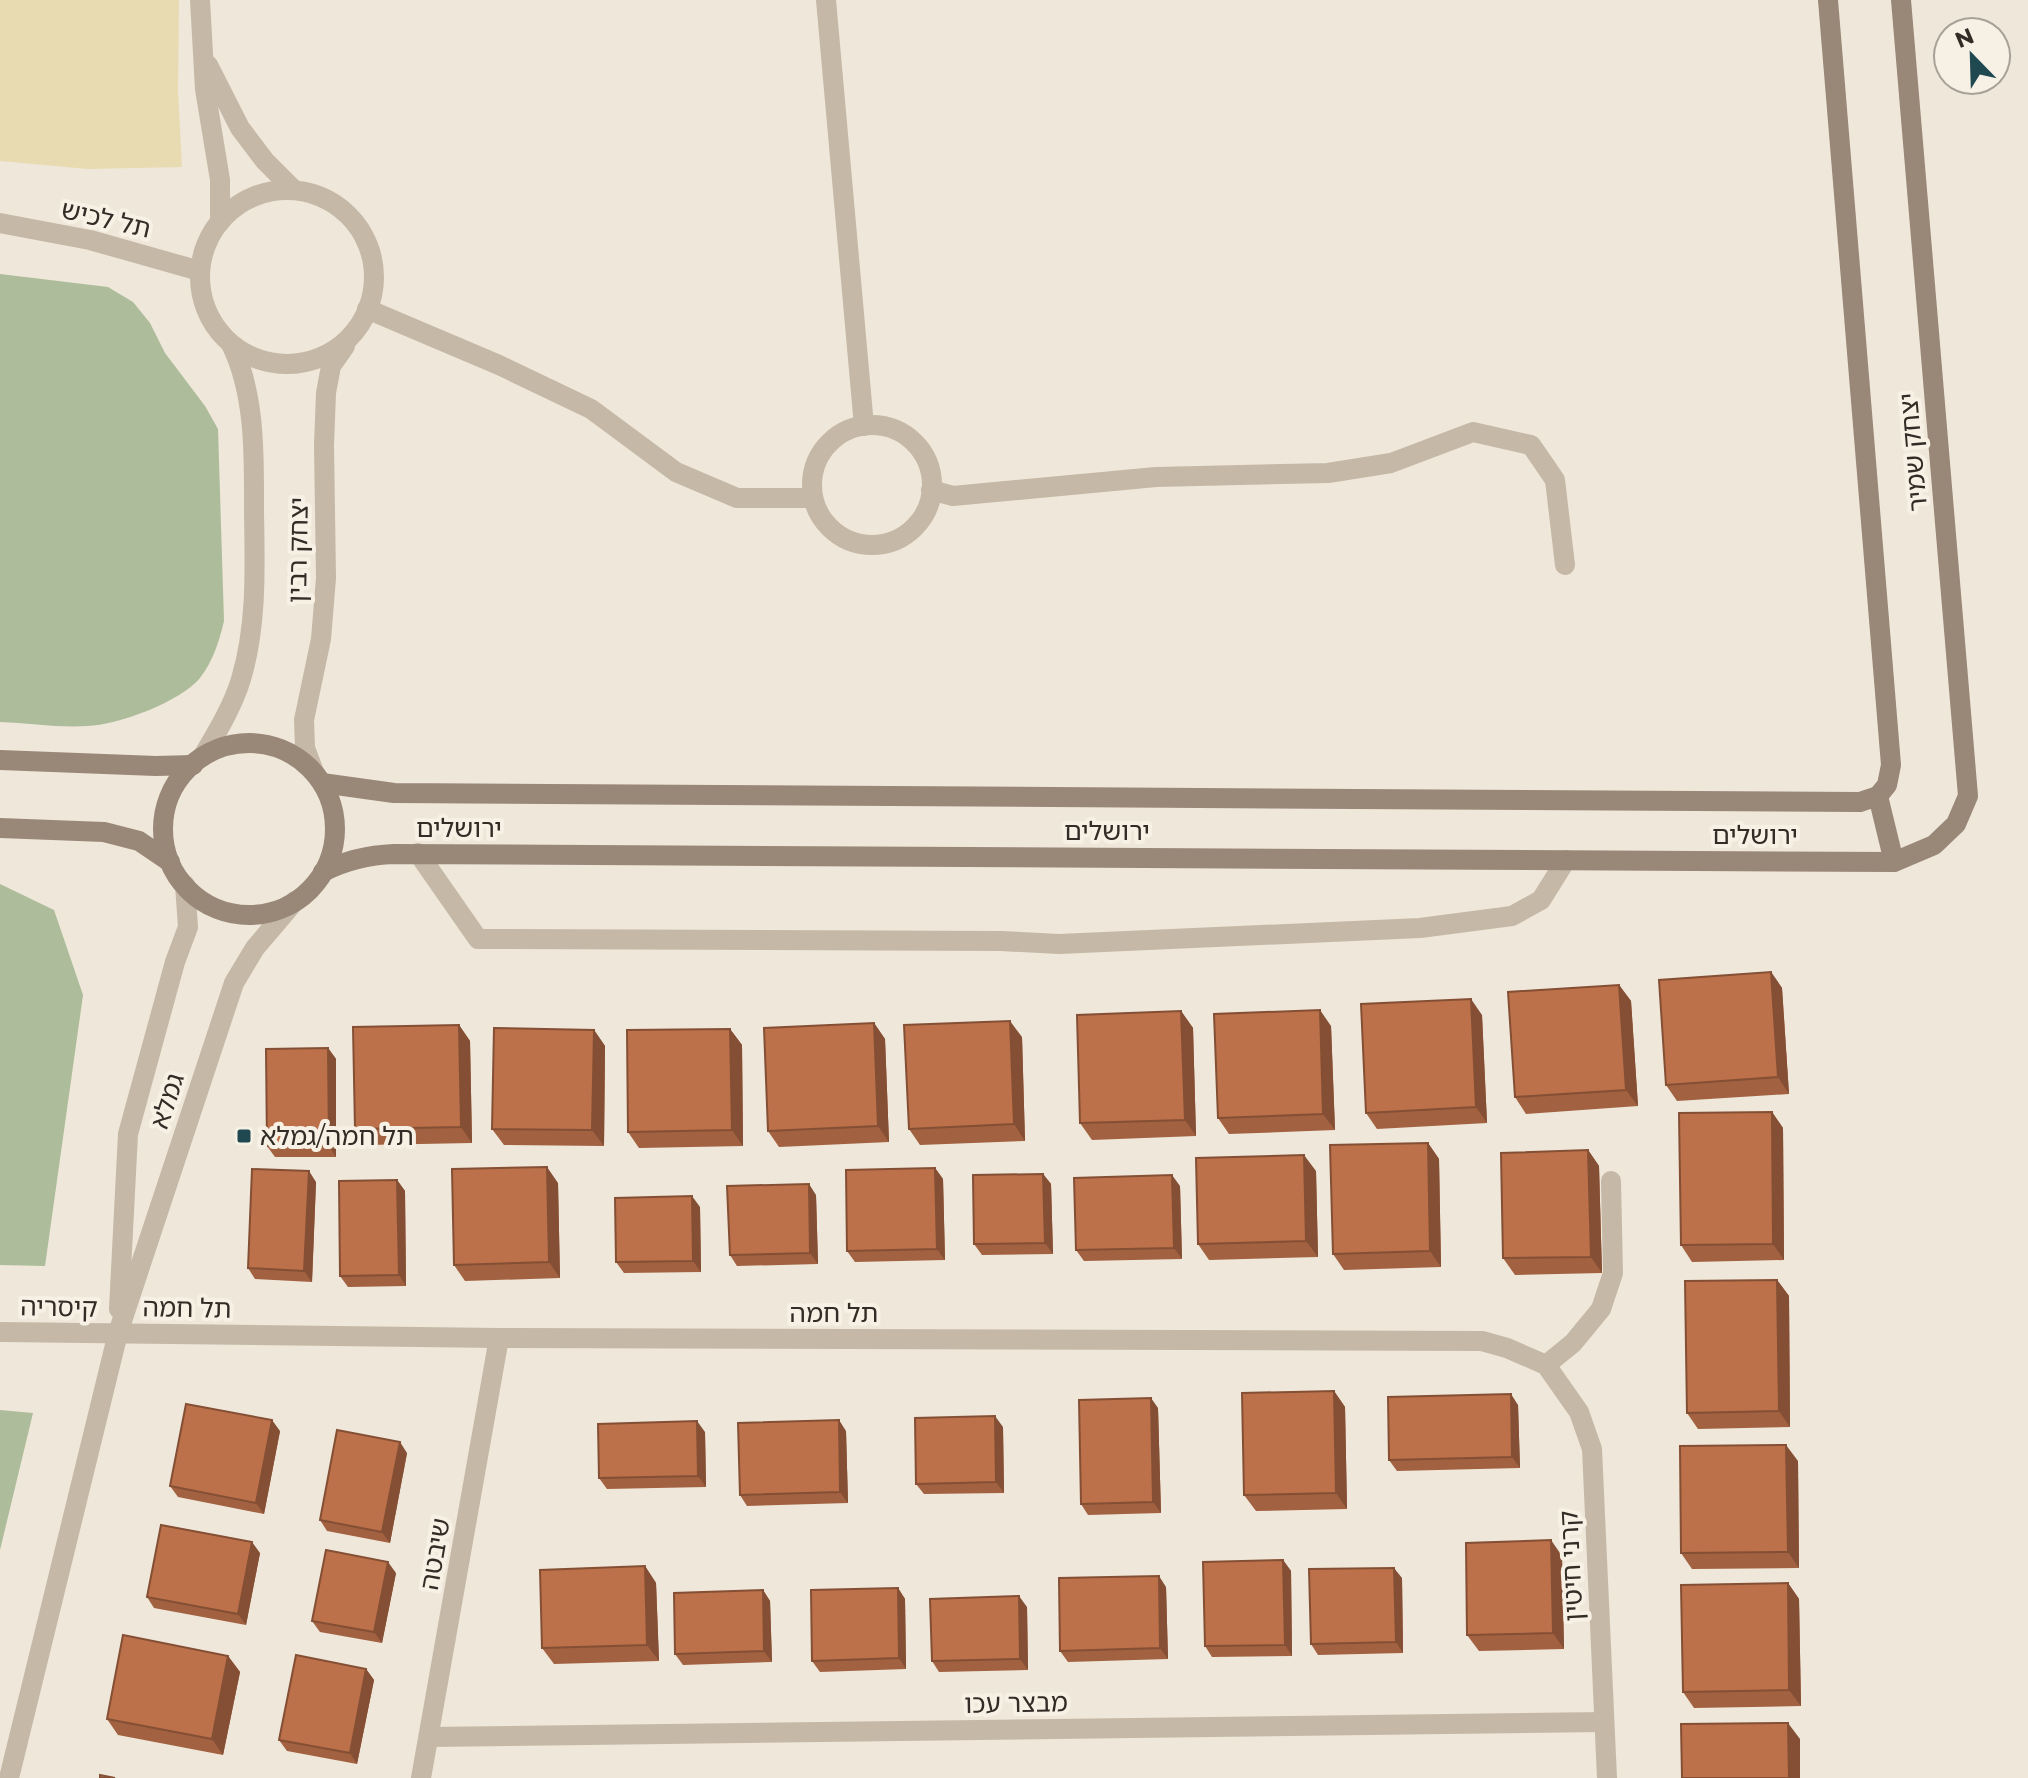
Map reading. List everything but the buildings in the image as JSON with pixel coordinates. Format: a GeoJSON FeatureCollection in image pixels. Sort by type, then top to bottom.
{"type":"FeatureCollection","features":[{"type":"Feature","properties":{"kind":"main road","name":"יצחק שמיר"},"geometry":{"type":"LineString","coordinates":[[1828,0],[1891,765],[1887,785],[1878,796]]}},
{"type":"Feature","properties":{"kind":"main road","name":"יצחק שמיר"},"geometry":{"type":"LineString","coordinates":[[1894,862],[1934,845],[1956,824],[1968,796],[1901,0]]}},
{"type":"Feature","properties":{"kind":"main road"},"geometry":{"type":"LineString","coordinates":[[0,760],[156,766],[198,761],[229,746],[256,743],[293,755],[318,777],[333,808],[335,822],[333,848],[323,872],[295,901],[269,912],[229,912],[205,902],[185,885],[170,862],[163,836],[166,809],[175,785],[198,761]]}},
{"type":"Feature","properties":{"kind":"main road","name":"ירושלים"},"geometry":{"type":"LineString","coordinates":[[318,777],[394,793],[1860,802],[1878,796]]}},
{"type":"Feature","properties":{"kind":"main road"},"geometry":{"type":"LineString","coordinates":[[1878,796],[1894,862]]}},
{"type":"Feature","properties":{"kind":"main road"},"geometry":{"type":"LineString","coordinates":[[0,828],[104,832],[139,841],[170,862]]}},
{"type":"Feature","properties":{"kind":"main road","name":"ירושלים"},"geometry":{"type":"LineString","coordinates":[[323,872],[368,855],[418,853],[1894,862]]}},
{"type":"Feature","properties":{"kind":"street"},"geometry":{"type":"LineString","coordinates":[[200,0],[207,102],[220,180],[220,222]]}},
{"type":"Feature","properties":{"kind":"street"},"geometry":{"type":"LineString","coordinates":[[826,0],[864,426]]}},
{"type":"Feature","properties":{"kind":"street"},"geometry":{"type":"LineString","coordinates":[[203,54],[240,128],[265,161],[294,190]]}},
{"type":"Feature","properties":{"kind":"street"},"geometry":{"type":"LineString","coordinates":[[279,190],[294,190],[331,202],[360,230],[371,256],[371,297],[354,332],[320,357],[293,364],[267,362],[253,358],[221,335],[207,311],[200,271],[206,245],[229,212],[253,197],[279,190]]}},
{"type":"Feature","properties":{"kind":"street","name":"תל לכיש"},"geometry":{"type":"LineString","coordinates":[[0,223],[90,240],[200,271]]}},
{"type":"Feature","properties":{"kind":"street"},"geometry":{"type":"LineString","coordinates":[[367,309],[499,365],[591,409],[676,472],[737,498],[813,498]]}},
{"type":"Feature","properties":{"kind":"street","name":"יצחק רבין"},"geometry":{"type":"LineString","coordinates":[[318,777],[305,748],[304,720],[321,639],[326,578],[326,393],[331,366],[354,332]]}},
{"type":"Feature","properties":{"kind":"street","name":"יצחק רבין"},"geometry":{"type":"LineString","coordinates":[[198,761],[226,713],[241,679],[251,630],[255,575],[253,451],[247,393],[240,362],[231,344]]}},
{"type":"Feature","properties":{"kind":"street"},"geometry":{"type":"LineString","coordinates":[[864,426],[883,426],[901,432],[916,445],[927,461],[931,490],[931,499],[923,517],[910,532],[891,542],[871,545],[852,542],[834,532],[820,517],[813,498],[812,478],[818,458],[829,443],[845,431],[864,426]]}},
{"type":"Feature","properties":{"kind":"street"},"geometry":{"type":"LineString","coordinates":[[931,490],[953,496],[1156,477],[1328,473],[1391,463],[1473,432],[1531,445],[1555,480],[1565,565]]}},
{"type":"Feature","properties":{"kind":"street"},"geometry":{"type":"LineString","coordinates":[[418,853],[478,939],[985,940],[1059,944],[1420,928],[1512,916],[1541,900],[1566,860]]}},
{"type":"Feature","properties":{"kind":"street","name":"גמלא"},"geometry":{"type":"LineString","coordinates":[[118,1333],[128,1134],[175,962],[188,927],[185,885]]}},
{"type":"Feature","properties":{"kind":"street","name":"גמלא"},"geometry":{"type":"LineString","coordinates":[[9,1778],[118,1333],[234,983],[255,948],[295,901]]}},
{"type":"Feature","properties":{"kind":"street"},"geometry":{"type":"LineString","coordinates":[[1546,1365],[1573,1343],[1601,1309],[1613,1273],[1611,1181]]}},
{"type":"Feature","properties":{"kind":"street","name":"קיסריה"},"geometry":{"type":"LineString","coordinates":[[0,1332],[118,1333]]}},
{"type":"Feature","properties":{"kind":"street","name":"תל חמה"},"geometry":{"type":"LineString","coordinates":[[118,1333],[499,1338],[1482,1341],[1546,1365]]}},
{"type":"Feature","properties":{"kind":"street","name":"שיבטה"},"geometry":{"type":"LineString","coordinates":[[421,1778],[499,1338]]}},
{"type":"Feature","properties":{"kind":"street","name":"קרני חיטין"},"geometry":{"type":"LineString","coordinates":[[1546,1365],[1579,1412],[1592,1449],[1607,1778]]}},
{"type":"Feature","properties":{"kind":"street","name":"מבצר עכו"},"geometry":{"type":"LineString","coordinates":[[429,1737],[1604,1722]]}},
{"type":"Feature","properties":{"kind":"green space"},"geometry":{"type":"Polygon","coordinates":[[[0,274],[108,287],[133,302],[150,323],[165,353],[205,406],[218,429],[224,621],[218,644],[205,672],[191,687],[148,711],[100,725],[0,722],[0,274]]]}},
{"type":"Feature","properties":{"kind":"green space"},"geometry":{"type":"Polygon","coordinates":[[[0,884],[54,910],[83,995],[45,1266],[0,1265],[0,884]]]}},
{"type":"Feature","properties":{"kind":"green space"},"geometry":{"type":"Polygon","coordinates":[[[0,1410],[33,1413],[0,1550],[0,1410]]]}},
{"type":"Feature","properties":{"kind":"sand"},"geometry":{"type":"Polygon","coordinates":[[[0,0],[179,0],[178,91],[182,167],[88,169],[0,161],[0,0]]]}},
{"type":"Feature","properties":{"kind":"place","name":"תל חמה/גמלא"},"geometry":{"type":"Point","coordinates":[244,1136]}}]}
